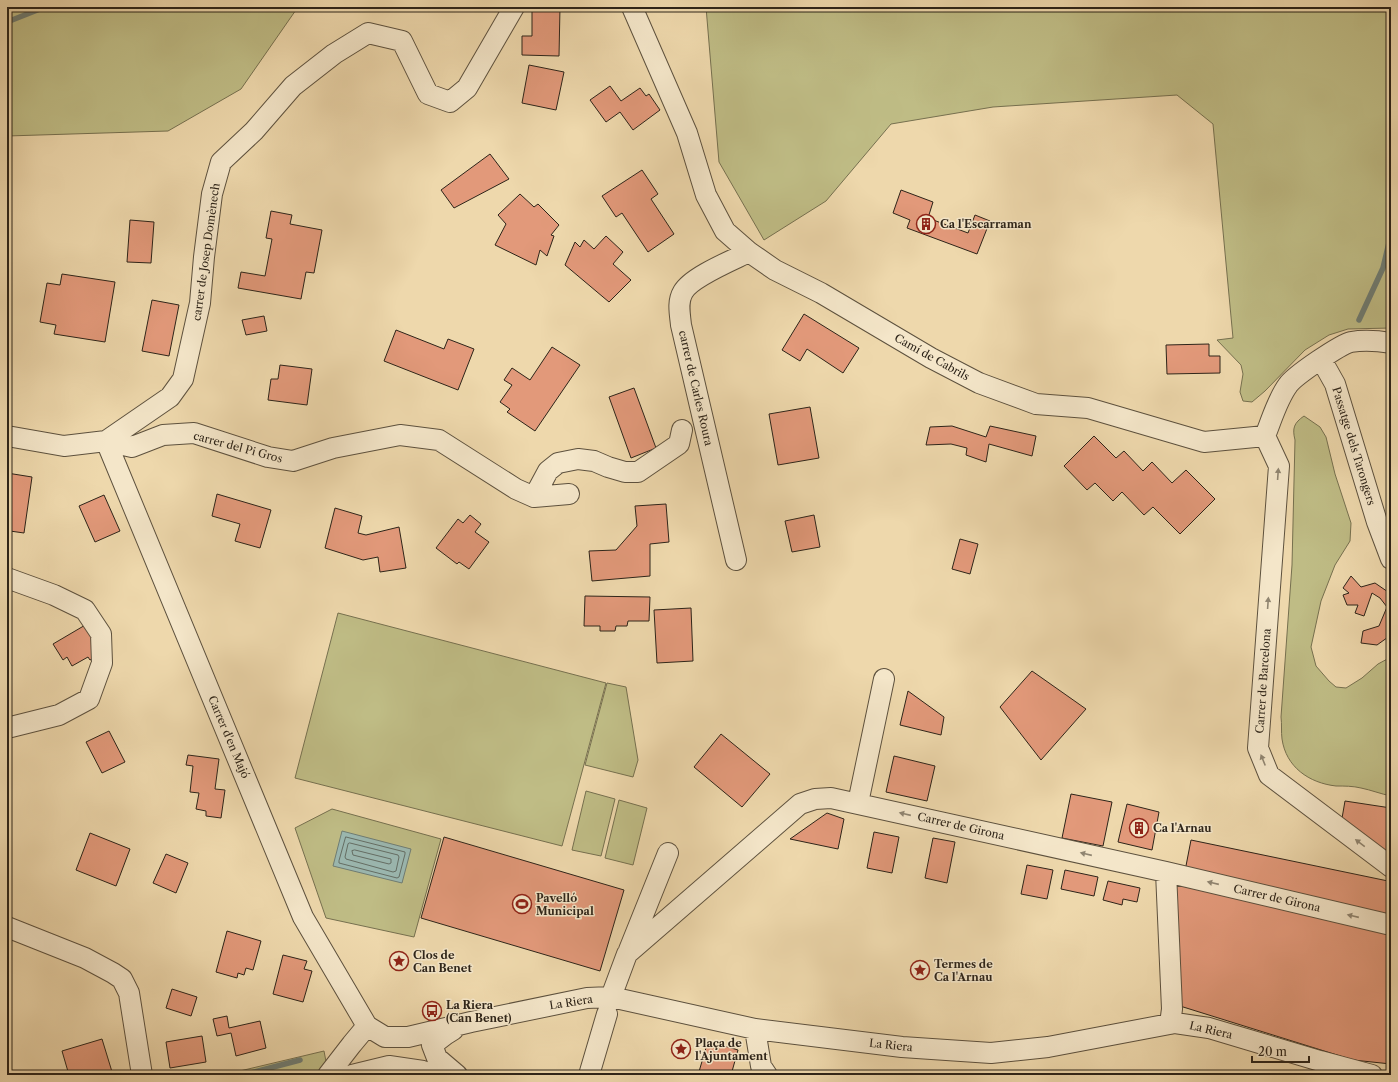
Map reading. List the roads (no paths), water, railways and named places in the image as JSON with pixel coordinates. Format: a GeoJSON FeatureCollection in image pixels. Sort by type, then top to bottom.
{"type":"FeatureCollection","features":[{"type":"Feature","properties":{"kind":"street","name":"carrer de Josep Domènech"},"geometry":{"type":"LineString","coordinates":[[7,436],[64,446],[106,441],[170,397],[183,379],[200,303],[212,194],[220,162],[254,131],[293,86],[334,54],[368,33],[402,41],[428,94],[450,102],[467,88],[514,7]]}},
{"type":"Feature","properties":{"kind":"street","name":"Camí de Cabrils"},"geometry":{"type":"LineString","coordinates":[[632,7],[687,133],[706,195],[725,230],[748,252],[776,270],[821,293],[931,358],[979,383],[1036,404],[1088,408],[1204,442],[1265,436]]}},
{"type":"Feature","properties":{"kind":"street","name":"carrer de Carles Roura"},"geometry":{"type":"LineString","coordinates":[[736,560],[681,325],[679,306],[683,292],[695,281],[708,272],[748,252]]}},
{"type":"Feature","properties":{"kind":"street"},"geometry":{"type":"LineString","coordinates":[[1265,436],[1278,404],[1289,384],[1321,359],[1350,342],[1391,343]]}},
{"type":"Feature","properties":{"kind":"street","name":"Passatge dels Tarongers"},"geometry":{"type":"LineString","coordinates":[[1321,359],[1335,384],[1377,522],[1391,558]]}},
{"type":"Feature","properties":{"kind":"street"},"geometry":{"type":"LineString","coordinates":[[534,498],[548,471],[558,463],[578,459],[594,461],[625,472],[638,472],[679,444],[682,430]]}},
{"type":"Feature","properties":{"kind":"street","name":"carrer del Pi Gros"},"geometry":{"type":"LineString","coordinates":[[106,441],[132,447],[163,436],[194,433],[268,457],[293,461],[333,448],[400,435],[439,440],[516,489],[534,498]]}},
{"type":"Feature","properties":{"kind":"street","name":"Carrer de Barcelona"},"geometry":{"type":"LineString","coordinates":[[1265,436],[1279,466],[1258,748],[1269,775],[1391,867]]}},
{"type":"Feature","properties":{"kind":"street","name":"Carrer d'en Majó"},"geometry":{"type":"LineString","coordinates":[[106,441],[303,918],[367,1026]]}},
{"type":"Feature","properties":{"kind":"street"},"geometry":{"type":"LineString","coordinates":[[534,498],[569,494]]}},
{"type":"Feature","properties":{"kind":"street"},"geometry":{"type":"LineString","coordinates":[[7,578],[54,595],[85,610],[101,634],[102,663],[89,699],[59,716],[7,728]]}},
{"type":"Feature","properties":{"kind":"street"},"geometry":{"type":"LineString","coordinates":[[858,803],[884,679]]}},
{"type":"Feature","properties":{"kind":"street","name":"Carrer de Girona"},"geometry":{"type":"LineString","coordinates":[[588,1075],[627,954],[800,804],[815,799],[831,798],[858,803],[1166,872],[1391,925]]}},
{"type":"Feature","properties":{"kind":"street"},"geometry":{"type":"LineString","coordinates":[[627,954],[668,854]]}},
{"type":"Feature","properties":{"kind":"street"},"geometry":{"type":"LineString","coordinates":[[1166,872],[1172,1009],[1170,1024]]}},
{"type":"Feature","properties":{"kind":"street"},"geometry":{"type":"LineString","coordinates":[[7,927],[86,958],[122,979],[129,993],[142,1075]]}},
{"type":"Feature","properties":{"kind":"street","name":"La Riera"},"geometry":{"type":"LineString","coordinates":[[367,1026],[385,1037],[408,1037],[587,998],[609,1006],[755,1029],[902,1046],[991,1053],[1048,1047],[1176,1023],[1209,1028],[1372,1075]]}},
{"type":"Feature","properties":{"kind":"street"},"geometry":{"type":"LineString","coordinates":[[457,1075],[437,1058],[432,1045],[445,1034],[472,1022]]}},
{"type":"Feature","properties":{"kind":"street"},"geometry":{"type":"LineString","coordinates":[[328,1075],[367,1026]]}},
{"type":"Feature","properties":{"kind":"street"},"geometry":{"type":"LineString","coordinates":[[755,1029],[761,1066],[767,1075]]}},
{"type":"Feature","properties":{"kind":"street"},"geometry":{"type":"LineString","coordinates":[[389,1066],[408,1037]]}},
{"type":"Feature","properties":{"kind":"street"},"geometry":{"type":"LineString","coordinates":[[352,1044],[356,1074],[389,1066],[423,1071],[437,1075]]}},
{"type":"Feature","properties":{"kind":"water"},"geometry":{"type":"Polygon","coordinates":[[[342,831],[411,849],[402,883],[333,866],[342,831]]]}},
{"type":"Feature","properties":{"kind":"waterway"},"geometry":{"type":"LineString","coordinates":[[7,22],[45,7]]}},
{"type":"Feature","properties":{"kind":"waterway"},"geometry":{"type":"LineString","coordinates":[[1359,320],[1383,268],[1391,234]]}},
{"type":"Feature","properties":{"kind":"waterway"},"geometry":{"type":"LineString","coordinates":[[243,1075],[300,1060]]}},
{"type":"Feature","properties":{"kind":"place","name":"Ca l'Escarraman"},"geometry":{"type":"Point","coordinates":[926,224]}},
{"type":"Feature","properties":{"kind":"place","name":"Ca l'Arnau"},"geometry":{"type":"Point","coordinates":[1139,828]}},
{"type":"Feature","properties":{"kind":"place","name":"Pavelló Municipal"},"geometry":{"type":"Point","coordinates":[522,904]}},
{"type":"Feature","properties":{"kind":"place","name":"Clos de Can Benet"},"geometry":{"type":"Point","coordinates":[399,961]}},
{"type":"Feature","properties":{"kind":"place","name":"Termes de Ca l'Arnau"},"geometry":{"type":"Point","coordinates":[920,970]}},
{"type":"Feature","properties":{"kind":"place","name":"La Riera (Can Benet)"},"geometry":{"type":"Point","coordinates":[432,1011]}},
{"type":"Feature","properties":{"kind":"place","name":"Plaça de l'Ajuntament"},"geometry":{"type":"Point","coordinates":[681,1049]}}]}
